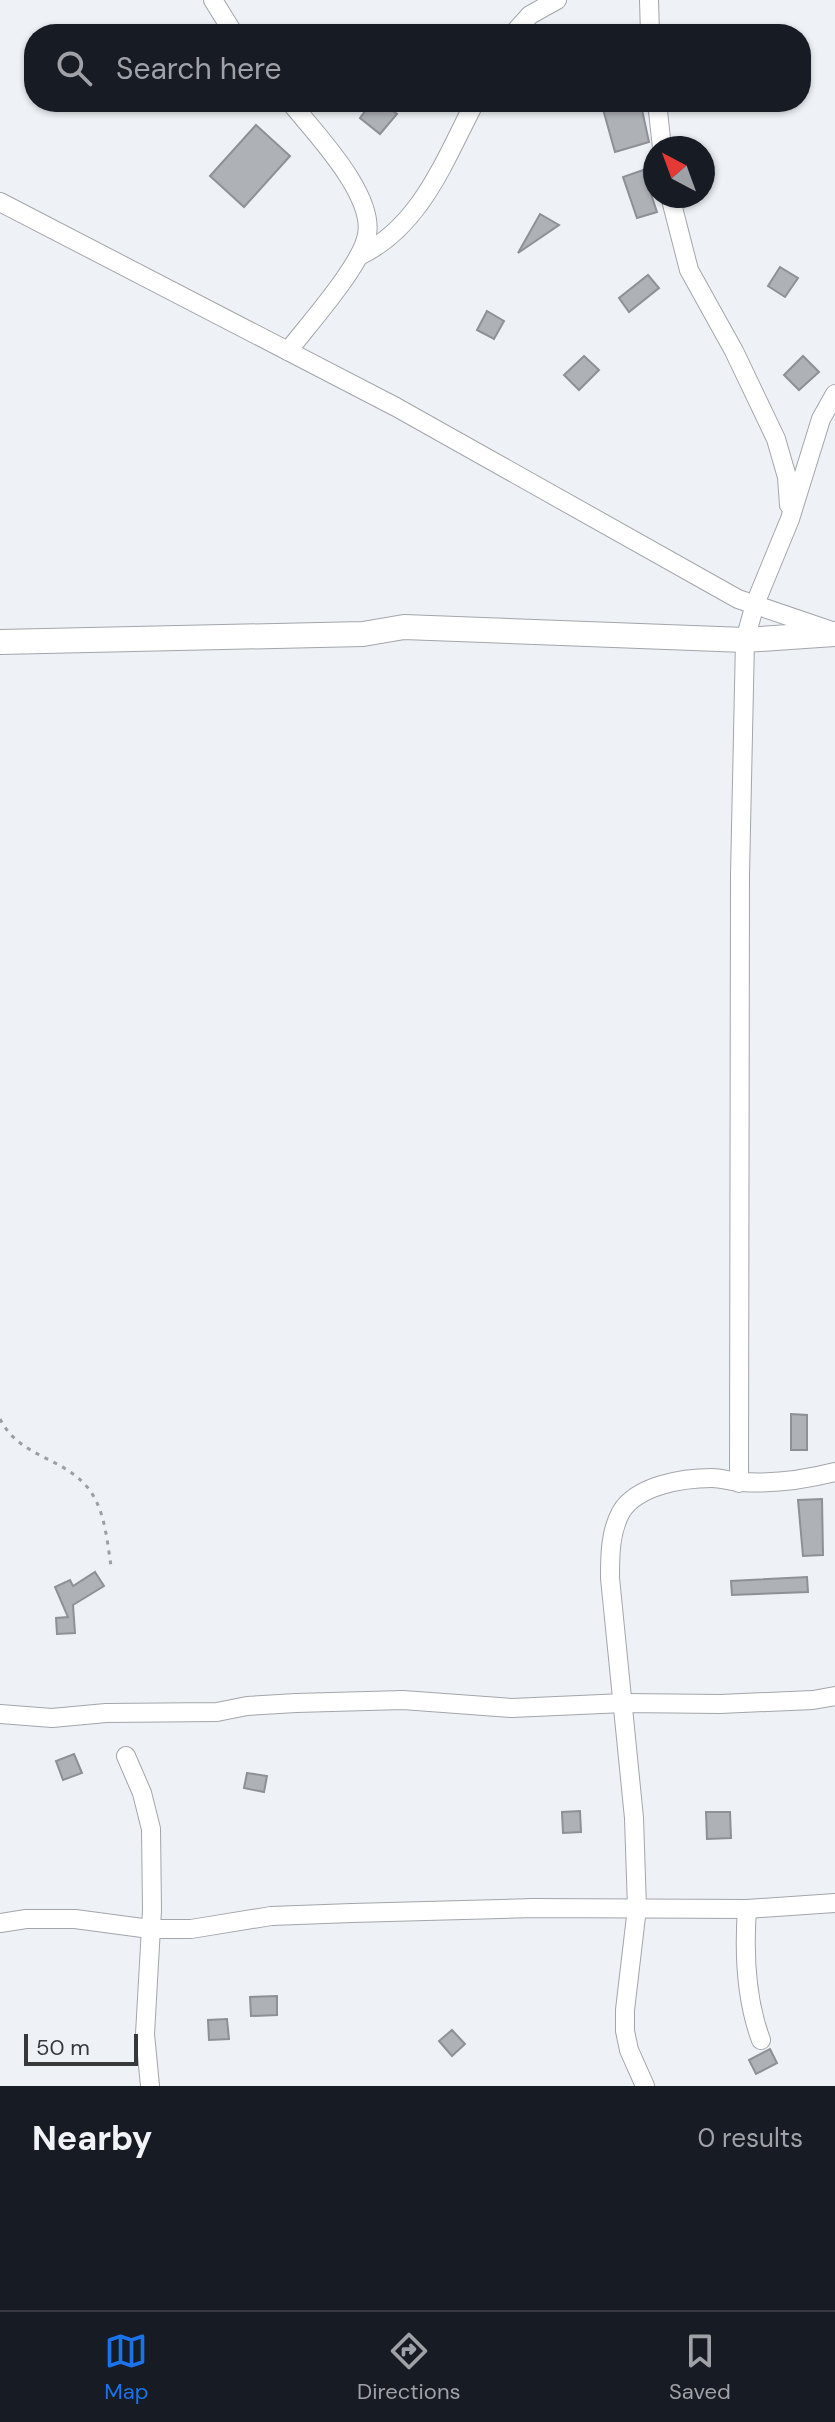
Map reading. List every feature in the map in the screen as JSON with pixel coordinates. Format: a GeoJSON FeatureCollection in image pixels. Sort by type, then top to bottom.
{"type":"FeatureCollection","features":[{"type":"Feature","properties":{"kind":"street"},"geometry":{"type":"LineString","coordinates":[[213,0],[228,24]]}},
{"type":"Feature","properties":{"kind":"street"},"geometry":{"type":"LineString","coordinates":[[522,24],[530,15],[557,0]]}},
{"type":"Feature","properties":{"kind":"street"},"geometry":{"type":"LineString","coordinates":[[649,0],[650,24]]}},
{"type":"Feature","properties":{"kind":"street"},"geometry":{"type":"LineString","coordinates":[[288,351],[359,256],[367,238],[365,209],[339,162],[298,112]]}},
{"type":"Feature","properties":{"kind":"street"},"geometry":{"type":"LineString","coordinates":[[359,256],[378,247],[411,217],[469,112]]}},
{"type":"Feature","properties":{"kind":"street"},"geometry":{"type":"LineString","coordinates":[[658,112],[661,136]]}},
{"type":"Feature","properties":{"kind":"street"},"geometry":{"type":"LineString","coordinates":[[0,202],[396,407],[738,599],[835,633]]}},
{"type":"Feature","properties":{"kind":"street"},"geometry":{"type":"LineString","coordinates":[[673,208],[689,270],[734,351],[776,439],[787,477],[790,519]]}},
{"type":"Feature","properties":{"kind":"street"},"geometry":{"type":"LineString","coordinates":[[739,1483],[740,875],[745,640],[755,604],[790,519],[821,419],[835,394]]}},
{"type":"Feature","properties":{"kind":"street"},"geometry":{"type":"LineString","coordinates":[[0,642],[363,634],[404,627],[745,640],[835,633]]}},
{"type":"Feature","properties":{"kind":"street"},"geometry":{"type":"LineString","coordinates":[[645,2086],[629,2050],[625,2031],[637,1908],[634,1818],[610,1578],[610,1544],[622,1511],[646,1491],[664,1485],[715,1477],[739,1483],[779,1482],[835,1472]]}},
{"type":"Feature","properties":{"kind":"street"},"geometry":{"type":"LineString","coordinates":[[0,1714],[52,1718],[106,1713],[217,1712],[247,1706],[296,1703],[389,1701],[436,1701],[512,1708],[624,1703],[720,1704],[813,1700],[835,1696]]}},
{"type":"Feature","properties":{"kind":"street"},"geometry":{"type":"LineString","coordinates":[[126,1756],[142,1793],[151,1829],[145,2034],[150,2086]]}},
{"type":"Feature","properties":{"kind":"street"},"geometry":{"type":"LineString","coordinates":[[0,1923],[26,1919],[75,1919],[150,1929],[191,1929],[271,1916],[637,1908],[747,1909],[835,1903]]}},
{"type":"Feature","properties":{"kind":"street"},"geometry":{"type":"LineString","coordinates":[[747,1909],[745,1942],[754,2021],[761,2040]]}},
{"type":"Feature","properties":{"kind":"path"},"geometry":{"type":"LineString","coordinates":[[0,1419],[24,1449],[73,1473],[90,1490],[103,1522],[111,1566]]}},
{"type":"Feature","properties":{"kind":"building"},"geometry":{"type":"Polygon","coordinates":[[[364,112],[397,114],[380,134],[360,118],[364,112]]]}},
{"type":"Feature","properties":{"kind":"building"},"geometry":{"type":"Polygon","coordinates":[[[604,112],[643,112],[648,136],[643,136],[643,144],[615,152],[604,112]]]}},
{"type":"Feature","properties":{"kind":"building"},"geometry":{"type":"Polygon","coordinates":[[[256,125],[290,156],[244,207],[210,176],[256,125]]]}},
{"type":"Feature","properties":{"kind":"building"},"geometry":{"type":"Polygon","coordinates":[[[643,170],[643,208],[656,208],[657,212],[637,218],[623,177],[643,170]]]}},
{"type":"Feature","properties":{"kind":"building"},"geometry":{"type":"Polygon","coordinates":[[[540,214],[559,225],[518,253],[540,214]]]}},
{"type":"Feature","properties":{"kind":"building"},"geometry":{"type":"Polygon","coordinates":[[[780,267],[798,278],[785,297],[768,286],[780,267]]]}},
{"type":"Feature","properties":{"kind":"building"},"geometry":{"type":"Polygon","coordinates":[[[648,275],[659,288],[629,312],[619,298],[648,275]]]}},
{"type":"Feature","properties":{"kind":"building"},"geometry":{"type":"Polygon","coordinates":[[[487,311],[504,321],[494,339],[477,330],[487,311]]]}},
{"type":"Feature","properties":{"kind":"building"},"geometry":{"type":"Polygon","coordinates":[[[584,356],[599,370],[579,390],[564,375],[584,356]]]}},
{"type":"Feature","properties":{"kind":"building"},"geometry":{"type":"Polygon","coordinates":[[[803,356],[819,372],[799,390],[784,375],[803,356]]]}},
{"type":"Feature","properties":{"kind":"building"},"geometry":{"type":"Polygon","coordinates":[[[791,1414],[807,1415],[807,1450],[791,1450],[791,1414]]]}},
{"type":"Feature","properties":{"kind":"building"},"geometry":{"type":"Polygon","coordinates":[[[822,1499],[823,1555],[803,1556],[798,1500],[822,1499]]]}},
{"type":"Feature","properties":{"kind":"building"},"geometry":{"type":"Polygon","coordinates":[[[95,1572],[104,1586],[73,1605],[75,1633],[57,1634],[56,1618],[68,1617],[55,1587],[70,1580],[73,1586],[95,1572]]]}},
{"type":"Feature","properties":{"kind":"building"},"geometry":{"type":"Polygon","coordinates":[[[807,1577],[808,1592],[732,1595],[731,1581],[807,1577]]]}},
{"type":"Feature","properties":{"kind":"building"},"geometry":{"type":"Polygon","coordinates":[[[74,1754],[82,1773],[63,1780],[56,1761],[74,1754]]]}},
{"type":"Feature","properties":{"kind":"building"},"geometry":{"type":"Polygon","coordinates":[[[247,1773],[267,1776],[264,1792],[244,1788],[247,1773]]]}},
{"type":"Feature","properties":{"kind":"building"},"geometry":{"type":"Polygon","coordinates":[[[580,1811],[581,1832],[563,1833],[562,1812],[580,1811]]]}},
{"type":"Feature","properties":{"kind":"building"},"geometry":{"type":"Polygon","coordinates":[[[706,1812],[730,1812],[731,1838],[707,1839],[706,1812]]]}},
{"type":"Feature","properties":{"kind":"building"},"geometry":{"type":"Polygon","coordinates":[[[277,1996],[277,2015],[251,2016],[250,1997],[277,1996]]]}},
{"type":"Feature","properties":{"kind":"building"},"geometry":{"type":"Polygon","coordinates":[[[227,2019],[229,2039],[209,2040],[208,2020],[227,2019]]]}},
{"type":"Feature","properties":{"kind":"building"},"geometry":{"type":"Polygon","coordinates":[[[452,2030],[465,2044],[452,2056],[439,2041],[452,2030]]]}},
{"type":"Feature","properties":{"kind":"building"},"geometry":{"type":"Polygon","coordinates":[[[770,2049],[777,2063],[756,2074],[749,2060],[770,2049]]]}}]}
